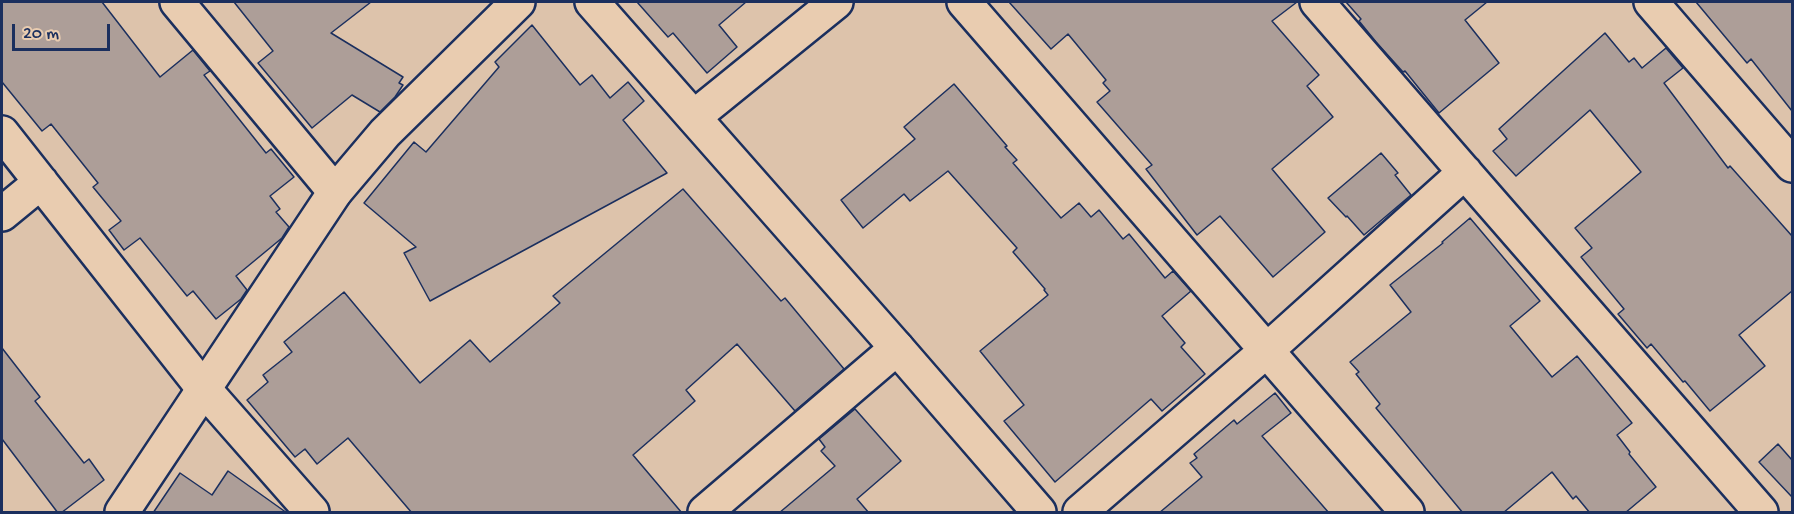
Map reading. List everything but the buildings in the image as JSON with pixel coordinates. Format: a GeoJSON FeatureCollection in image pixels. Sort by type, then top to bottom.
{"type":"FeatureCollection","features":[{"type":"Feature","properties":{"kind":"street"},"geometry":{"type":"LineString","coordinates":[[177,2],[335,192]]}},
{"type":"Feature","properties":{"kind":"street"},"geometry":{"type":"LineString","coordinates":[[122,513],[335,192],[385,133],[518,2]]}},
{"type":"Feature","properties":{"kind":"street"},"geometry":{"type":"LineString","coordinates":[[592,2],[1039,513]]}},
{"type":"Feature","properties":{"kind":"street"},"geometry":{"type":"LineString","coordinates":[[694,117],[836,2]]}},
{"type":"Feature","properties":{"kind":"street"},"geometry":{"type":"LineString","coordinates":[[964,2],[1407,513]]}},
{"type":"Feature","properties":{"kind":"street"},"geometry":{"type":"LineString","coordinates":[[1317,2],[1761,513]]}},
{"type":"Feature","properties":{"kind":"street"},"geometry":{"type":"LineString","coordinates":[[1651,2],[1792,165]]}},
{"type":"Feature","properties":{"kind":"street"},"geometry":{"type":"LineString","coordinates":[[2,134],[203,388],[312,513]]}},
{"type":"Feature","properties":{"kind":"street"},"geometry":{"type":"LineString","coordinates":[[1080,513],[1266,351],[1465,172]]}},
{"type":"Feature","properties":{"kind":"street"},"geometry":{"type":"LineString","coordinates":[[2,214],[41,182]]}},
{"type":"Feature","properties":{"kind":"street"},"geometry":{"type":"LineString","coordinates":[[705,513],[897,348]]}}]}
